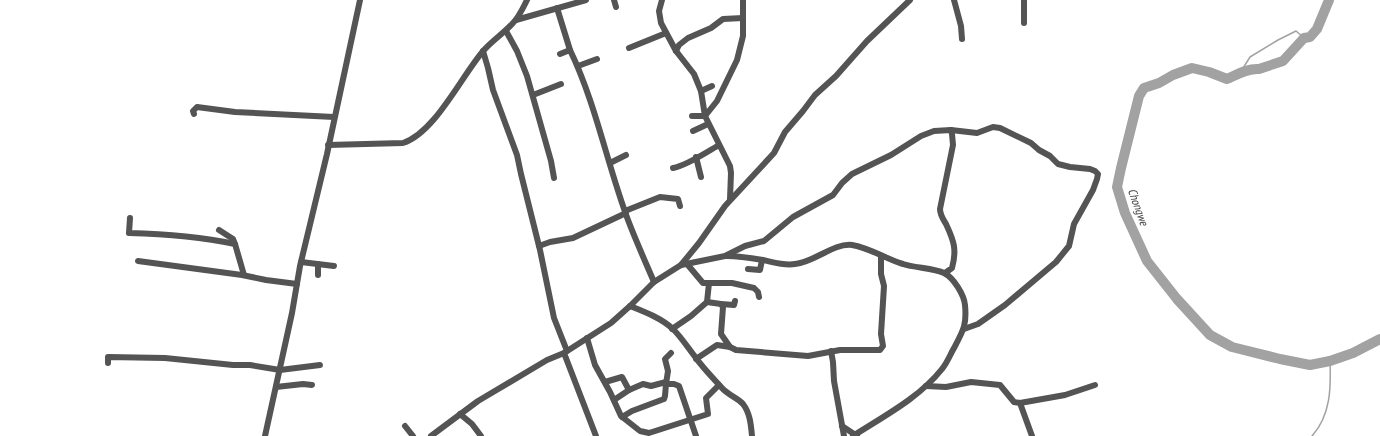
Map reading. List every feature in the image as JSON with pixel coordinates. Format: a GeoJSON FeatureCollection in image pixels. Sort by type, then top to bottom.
{"type":"FeatureCollection","features":[{"type":"Feature","properties":{"kind":"street"},"geometry":{"type":"LineString","coordinates":[[265,436],[280,370],[301,262],[360,0]]}},
{"type":"Feature","properties":{"kind":"street"},"geometry":{"type":"LineString","coordinates":[[328,145],[408,141],[424,130],[433,121],[483,51],[516,20],[528,0]]}},
{"type":"Feature","properties":{"kind":"street"},"geometry":{"type":"LineString","coordinates":[[516,20],[586,0]]}},
{"type":"Feature","properties":{"kind":"street"},"geometry":{"type":"LineString","coordinates":[[614,0],[616,7]]}},
{"type":"Feature","properties":{"kind":"street"},"geometry":{"type":"LineString","coordinates":[[661,0],[659,11],[661,22],[676,51],[694,74],[701,91],[705,116],[708,124],[730,166],[730,199]]}},
{"type":"Feature","properties":{"kind":"street"},"geometry":{"type":"LineString","coordinates":[[692,116],[705,116],[717,102],[737,60],[743,36],[743,0]]}},
{"type":"Feature","properties":{"kind":"street"},"geometry":{"type":"LineString","coordinates":[[684,264],[700,243],[721,210],[774,153],[785,132],[815,94],[836,76],[867,41],[910,0]]}},
{"type":"Feature","properties":{"kind":"street"},"geometry":{"type":"LineString","coordinates":[[954,0],[961,26],[962,39]]}},
{"type":"Feature","properties":{"kind":"street"},"geometry":{"type":"LineString","coordinates":[[1024,0],[1024,23]]}},
{"type":"Feature","properties":{"kind":"street"},"geometry":{"type":"LineString","coordinates":[[556,8],[570,50],[589,95],[626,212],[654,282]]}},
{"type":"Feature","properties":{"kind":"street"},"geometry":{"type":"LineString","coordinates":[[676,51],[679,45],[688,38],[711,28],[723,19],[743,18]]}},
{"type":"Feature","properties":{"kind":"street"},"geometry":{"type":"LineString","coordinates":[[506,31],[518,51],[533,95],[551,161],[554,178]]}},
{"type":"Feature","properties":{"kind":"street"},"geometry":{"type":"LineString","coordinates":[[629,48],[666,33]]}},
{"type":"Feature","properties":{"kind":"street"},"geometry":{"type":"LineString","coordinates":[[560,54],[570,50]]}},
{"type":"Feature","properties":{"kind":"street"},"geometry":{"type":"LineString","coordinates":[[483,51],[493,90],[517,155],[539,246],[554,318],[596,436]]}},
{"type":"Feature","properties":{"kind":"street"},"geometry":{"type":"LineString","coordinates":[[578,66],[597,59]]}},
{"type":"Feature","properties":{"kind":"street"},"geometry":{"type":"LineString","coordinates":[[533,95],[561,84]]}},
{"type":"Feature","properties":{"kind":"street"},"geometry":{"type":"LineString","coordinates":[[701,91],[712,86]]}},
{"type":"Feature","properties":{"kind":"street"},"geometry":{"type":"LineString","coordinates":[[194,114],[193,111],[196,107],[235,112],[334,117]]}},
{"type":"Feature","properties":{"kind":"street"},"geometry":{"type":"LineString","coordinates":[[693,131],[708,124]]}},
{"type":"Feature","properties":{"kind":"street"},"geometry":{"type":"LineString","coordinates":[[725,256],[745,246],[764,241],[793,217],[833,195],[842,183],[852,174],[891,155],[921,136],[934,131],[951,130],[977,133],[993,128],[1000,128],[1031,143],[1039,150],[1050,156],[1058,164],[1095,171],[1098,174],[1093,190],[1074,224],[1069,246],[1056,262],[1005,305],[978,324],[964,329]]}},
{"type":"Feature","properties":{"kind":"street"},"geometry":{"type":"LineString","coordinates":[[945,273],[952,268],[955,252],[955,246],[940,214],[953,145],[951,130]]}},
{"type":"Feature","properties":{"kind":"street"},"geometry":{"type":"LineString","coordinates":[[673,168],[682,167],[719,145]]}},
{"type":"Feature","properties":{"kind":"street"},"geometry":{"type":"LineString","coordinates":[[610,163],[626,155]]}},
{"type":"Feature","properties":{"kind":"street"},"geometry":{"type":"LineString","coordinates":[[696,158],[701,177]]}},
{"type":"Feature","properties":{"kind":"street"},"geometry":{"type":"LineString","coordinates":[[539,246],[550,242],[573,238],[660,197],[678,199],[680,206]]}},
{"type":"Feature","properties":{"kind":"street"},"geometry":{"type":"LineString","coordinates":[[130,218],[129,233],[163,234],[235,244]]}},
{"type":"Feature","properties":{"kind":"street"},"geometry":{"type":"LineString","coordinates":[[219,230],[233,239],[244,275]]}},
{"type":"Feature","properties":{"kind":"street"},"geometry":{"type":"LineString","coordinates":[[431,436],[440,433],[460,414],[478,401],[547,360],[565,352],[611,323],[654,282],[684,264],[725,256],[740,256],[783,264],[801,263],[841,246],[850,245],[860,247],[903,264],[945,273],[957,285],[964,301],[966,317],[964,329],[943,368],[909,401],[855,436],[842,426]]}},
{"type":"Feature","properties":{"kind":"street"},"geometry":{"type":"LineString","coordinates":[[696,359],[717,345],[730,347],[736,350],[808,356],[831,351],[880,350],[883,346],[881,334],[884,286],[881,274],[881,256]]}},
{"type":"Feature","properties":{"kind":"street"},"geometry":{"type":"LineString","coordinates":[[748,268],[760,270],[762,260]]}},
{"type":"Feature","properties":{"kind":"street"},"geometry":{"type":"LineString","coordinates":[[138,261],[244,275],[266,280],[297,284]]}},
{"type":"Feature","properties":{"kind":"street"},"geometry":{"type":"LineString","coordinates":[[301,262],[334,266]]}},
{"type":"Feature","properties":{"kind":"street"},"geometry":{"type":"LineString","coordinates":[[318,264],[318,275]]}},
{"type":"Feature","properties":{"kind":"street"},"geometry":{"type":"LineString","coordinates":[[684,264],[702,283],[732,283],[754,288],[758,292],[759,298]]}},
{"type":"Feature","properties":{"kind":"street"},"geometry":{"type":"LineString","coordinates":[[672,329],[691,316],[707,302],[709,283]]}},
{"type":"Feature","properties":{"kind":"street"},"geometry":{"type":"LineString","coordinates":[[707,302],[734,305],[735,301]]}},
{"type":"Feature","properties":{"kind":"street"},"geometry":{"type":"LineString","coordinates":[[721,304],[723,307],[721,334],[730,347]]}},
{"type":"Feature","properties":{"kind":"street"},"geometry":{"type":"LineString","coordinates":[[630,306],[650,314],[672,329],[684,340],[696,359],[719,385],[744,405],[751,423],[752,436]]}},
{"type":"Feature","properties":{"kind":"street"},"geometry":{"type":"LineString","coordinates":[[587,338],[595,365],[622,417],[640,433],[655,434],[708,414],[706,398],[719,385]]}},
{"type":"Feature","properties":{"kind":"street"},"geometry":{"type":"LineString","coordinates":[[831,351],[834,381],[844,436]]}},
{"type":"Feature","properties":{"kind":"street"},"geometry":{"type":"LineString","coordinates":[[622,417],[632,411],[664,399],[668,371],[665,359],[671,353]]}},
{"type":"Feature","properties":{"kind":"street"},"geometry":{"type":"LineString","coordinates":[[108,363],[108,357],[165,358],[233,365],[250,365],[280,370],[320,365]]}},
{"type":"Feature","properties":{"kind":"street"},"geometry":{"type":"LineString","coordinates":[[605,382],[622,377],[629,390]]}},
{"type":"Feature","properties":{"kind":"street"},"geometry":{"type":"LineString","coordinates":[[926,386],[946,387],[971,382],[1000,385],[1014,402],[1020,403],[1065,395],[1095,385]]}},
{"type":"Feature","properties":{"kind":"street"},"geometry":{"type":"LineString","coordinates":[[614,400],[629,390],[644,384],[651,386],[666,383],[679,386],[696,436]]}},
{"type":"Feature","properties":{"kind":"street"},"geometry":{"type":"LineString","coordinates":[[276,387],[303,384],[312,385]]}},
{"type":"Feature","properties":{"kind":"street"},"geometry":{"type":"LineString","coordinates":[[1020,403],[1032,436]]}},
{"type":"Feature","properties":{"kind":"street"},"geometry":{"type":"LineString","coordinates":[[460,414],[472,424],[481,436]]}},
{"type":"Feature","properties":{"kind":"street"},"geometry":{"type":"LineString","coordinates":[[405,426],[413,436]]}},
{"type":"Feature","properties":{"kind":"waterway","name":"Chongwe"},"geometry":{"type":"LineString","coordinates":[[1329,0],[1317,29],[1310,37],[1304,38],[1283,61],[1259,69],[1246,71],[1227,79],[1209,72],[1192,68],[1144,88],[1139,96],[1117,187],[1125,213],[1147,261],[1177,299],[1210,335],[1232,347],[1310,365],[1330,361],[1353,353],[1380,339]]}},
{"type":"Feature","properties":{"kind":"waterway"},"geometry":{"type":"LineString","coordinates":[[1240,73],[1250,57],[1278,40],[1296,31],[1304,38]]}},
{"type":"Feature","properties":{"kind":"waterway"},"geometry":{"type":"LineString","coordinates":[[1312,436],[1323,419],[1326,410],[1330,391],[1330,361]]}}]}
